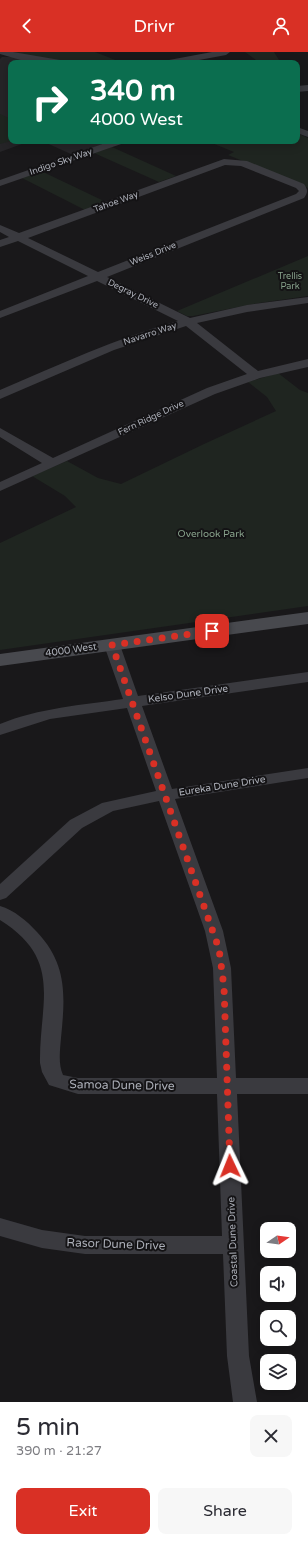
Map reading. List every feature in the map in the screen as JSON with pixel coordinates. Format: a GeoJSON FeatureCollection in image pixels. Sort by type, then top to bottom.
{"type":"FeatureCollection","features":[{"type":"Feature","properties":{"kind":"main road","name":"4000 West"},"geometry":{"type":"LineString","coordinates":[[0,660],[308,618]]}},
{"type":"Feature","properties":{"kind":"street"},"geometry":{"type":"LineString","coordinates":[[185,60],[226,52]]}},
{"type":"Feature","properties":{"kind":"street"},"geometry":{"type":"LineString","coordinates":[[7,54],[42,60]]}},
{"type":"Feature","properties":{"kind":"street","name":"Indigo Sky Way"},"geometry":{"type":"LineString","coordinates":[[0,183],[112,144]]}},
{"type":"Feature","properties":{"kind":"street","name":"Tahoe Way"},"geometry":{"type":"LineString","coordinates":[[0,244],[224,162],[232,161],[242,163],[301,187],[304,191]]}},
{"type":"Feature","properties":{"kind":"street","name":"Weiss Drive"},"geometry":{"type":"LineString","coordinates":[[0,315],[300,196],[304,191]]}},
{"type":"Feature","properties":{"kind":"street","name":"Degray Drive"},"geometry":{"type":"LineString","coordinates":[[0,228],[188,322],[256,375]]}},
{"type":"Feature","properties":{"kind":"street","name":"Navarro Way"},"geometry":{"type":"LineString","coordinates":[[0,395],[120,344],[188,322],[250,308],[308,300]]}},
{"type":"Feature","properties":{"kind":"street","name":"Fern Ridge Drive"},"geometry":{"type":"LineString","coordinates":[[0,487],[199,396],[256,375],[308,363]]}},
{"type":"Feature","properties":{"kind":"street"},"geometry":{"type":"LineString","coordinates":[[0,432],[52,463]]}},
{"type":"Feature","properties":{"kind":"street","name":"Coastal Dune Drive"},"geometry":{"type":"LineString","coordinates":[[112,645],[219,949],[224,987],[238,1356],[245,1402]]}},
{"type":"Feature","properties":{"kind":"street","name":"Kelso Dune Drive"},"geometry":{"type":"LineString","coordinates":[[0,730],[20,722],[50,714],[308,677]]}},
{"type":"Feature","properties":{"kind":"street","name":"Eureka Dune Drive"},"geometry":{"type":"LineString","coordinates":[[0,894],[67,831],[86,817],[120,803],[308,773]]}},
{"type":"Feature","properties":{"kind":"street","name":"Samoa Dune Drive"},"geometry":{"type":"LineString","coordinates":[[0,912],[28,932],[45,956],[53,973],[55,992],[50,1064],[56,1080],[78,1086],[308,1086]]}},
{"type":"Feature","properties":{"kind":"street","name":"Rasor Dune Drive"},"geometry":{"type":"LineString","coordinates":[[0,1227],[42,1239],[85,1245],[234,1245]]}},
{"type":"Feature","properties":{"kind":"shaded area"},"geometry":{"type":"Polygon","coordinates":[[[2,57],[13,57],[29,60],[8,60],[8,144],[22,144],[0,152],[0,59],[2,57]]]}},
{"type":"Feature","properties":{"kind":"shaded area"},"geometry":{"type":"Polygon","coordinates":[[[49,144],[104,144],[73,155],[49,144]]]}},
{"type":"Feature","properties":{"kind":"green space"},"geometry":{"type":"Polygon","coordinates":[[[10,52],[95,52],[115,60],[53,60],[10,52]]]}},
{"type":"Feature","properties":{"kind":"green space"},"geometry":{"type":"Polygon","coordinates":[[[245,52],[274,52],[279,60],[256,60],[245,52]]]}},
{"type":"Feature","properties":{"kind":"green space"},"geometry":{"type":"Polygon","coordinates":[[[0,114],[8,118],[8,142],[0,144],[0,114]]]}},
{"type":"Feature","properties":{"kind":"green space"},"geometry":{"type":"Polygon","coordinates":[[[300,134],[308,138],[308,188],[228,155],[234,152],[214,144],[300,144],[300,134]]]}},
{"type":"Feature","properties":{"kind":"green space"},"geometry":{"type":"Polygon","coordinates":[[[112,147],[176,176],[159,182],[94,153],[112,147]]]}},
{"type":"Feature","properties":{"kind":"green space"},"geometry":{"type":"Polygon","coordinates":[[[41,171],[106,202],[85,210],[22,178],[41,171]]]}},
{"type":"Feature","properties":{"kind":"green space","name":"Trellis Park"},"geometry":{"type":"Polygon","coordinates":[[[308,256],[308,296],[259,303],[193,316],[187,316],[177,311],[308,256]]]}},
{"type":"Feature","properties":{"kind":"green space","name":"Overlook Park"},"geometry":{"type":"Polygon","coordinates":[[[278,373],[300,390],[308,393],[308,606],[0,650],[0,543],[76,507],[65,496],[32,476],[67,461],[98,478],[121,484],[276,411],[267,397],[248,382],[278,373]]]}},
{"type":"Feature","properties":{"kind":"route"},"geometry":{"type":"LineString","coordinates":[[212,631],[112,645],[214,931],[219,949],[224,987],[230,1166]]}}]}
